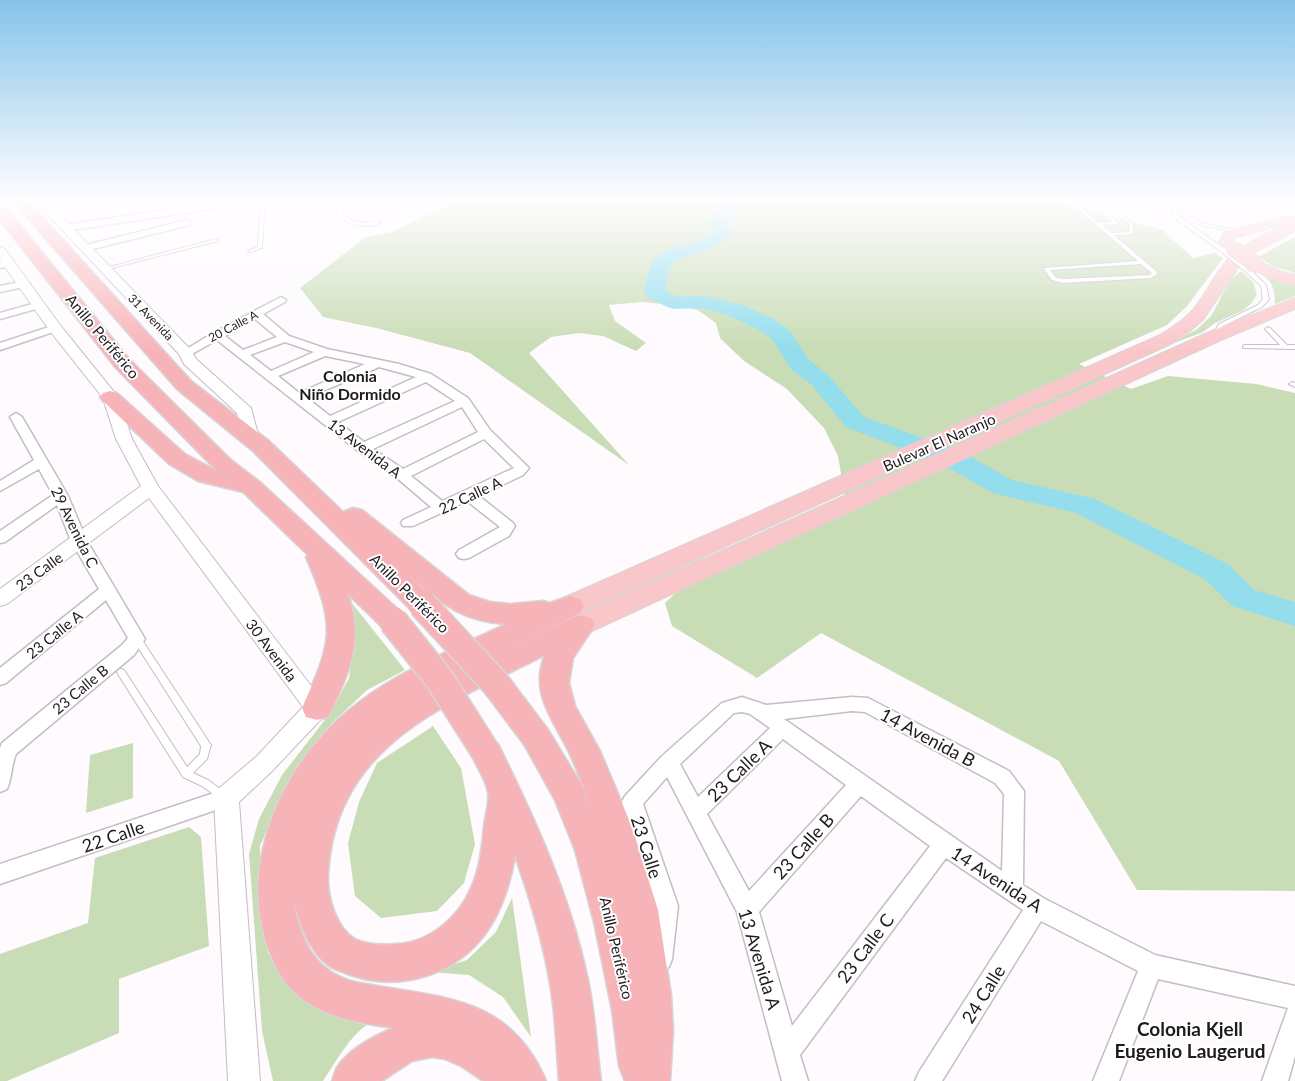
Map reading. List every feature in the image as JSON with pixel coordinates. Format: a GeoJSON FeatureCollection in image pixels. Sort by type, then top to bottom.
{"type":"FeatureCollection","features":[{"type":"Feature","properties":{"kind":"highway","name":"Anillo Periférico"},"geometry":{"type":"LineString","coordinates":[[32,250],[123,364],[223,465],[253,488],[393,621],[440,680],[487,754],[526,842],[550,907],[573,1004],[580,1081]]}},
{"type":"Feature","properties":{"kind":"highway","name":"Anillo Periférico"},"geometry":{"type":"LineString","coordinates":[[69,250],[184,385],[252,438],[422,604],[477,662],[523,717],[568,794],[592,850],[612,922],[632,1010],[642,1081]]}},
{"type":"Feature","properties":{"kind":"highway"},"geometry":{"type":"LineString","coordinates":[[110,397],[177,459],[206,476],[253,488]]}},
{"type":"Feature","properties":{"kind":"highway"},"geometry":{"type":"LineString","coordinates":[[290,475],[334,501],[459,602],[469,607],[491,613],[517,614],[588,610]]}},
{"type":"Feature","properties":{"kind":"highway"},"geometry":{"type":"LineString","coordinates":[[315,547],[335,593],[342,633],[331,676],[317,708]]}},
{"type":"Feature","properties":{"kind":"highway"},"geometry":{"type":"LineString","coordinates":[[504,791],[497,853],[488,891],[476,917],[454,941],[437,953],[421,960],[389,965],[357,959],[341,951],[330,939],[320,924],[313,905],[310,884],[316,838],[334,790],[359,754],[388,726],[418,706],[588,610]]}},
{"type":"Feature","properties":{"kind":"highway"},"geometry":{"type":"LineString","coordinates":[[588,610],[556,660],[554,670],[556,694],[582,746],[605,801],[631,877],[646,938],[650,969],[653,1026],[649,1081]]}},
{"type":"Feature","properties":{"kind":"highway"},"geometry":{"type":"LineString","coordinates":[[525,1081],[516,1063],[504,1048],[473,1026],[441,1016],[349,1002],[316,985],[302,972],[283,942],[276,903],[275,880],[282,835],[291,811],[319,763],[337,742],[368,713],[416,681],[588,610]]}},
{"type":"Feature","properties":{"kind":"highway"},"geometry":{"type":"LineString","coordinates":[[353,1081],[364,1068],[380,1055],[414,1040],[432,1037],[448,1039],[480,1052],[511,1081]]}},
{"type":"Feature","properties":{"kind":"main road","name":"Bulevar El Naranjo"},"geometry":{"type":"LineString","coordinates":[[588,610],[1116,362],[1186,327],[1202,310],[1220,279],[1232,263],[1248,250]]}},
{"type":"Feature","properties":{"kind":"main road"},"geometry":{"type":"LineString","coordinates":[[1229,251],[1250,266],[1295,280]]}},
{"type":"Feature","properties":{"kind":"main road","name":"Bulevar El Naranjo"},"geometry":{"type":"LineString","coordinates":[[588,610],[1137,373],[1215,336],[1295,303]]}},
{"type":"Feature","properties":{"kind":"street","name":"31 Avenida"},"geometry":{"type":"LineString","coordinates":[[87,250],[186,353],[189,361],[245,411],[252,438]]}},
{"type":"Feature","properties":{"kind":"street","name":"30 Avenida"},"geometry":{"type":"LineString","coordinates":[[0,251],[4,264],[25,284],[55,328],[110,397],[124,439],[151,488],[317,708]]}},
{"type":"Feature","properties":{"kind":"street"},"geometry":{"type":"LineString","coordinates":[[0,289],[25,284]]}},
{"type":"Feature","properties":{"kind":"street","name":"20 Calle A"},"geometry":{"type":"LineString","coordinates":[[186,353],[281,300]]}},
{"type":"Feature","properties":{"kind":"street"},"geometry":{"type":"LineString","coordinates":[[0,316],[39,305]]}},
{"type":"Feature","properties":{"kind":"street"},"geometry":{"type":"LineString","coordinates":[[256,314],[285,338],[324,352],[399,368],[428,377],[464,401],[485,433],[402,475]]}},
{"type":"Feature","properties":{"kind":"street"},"geometry":{"type":"LineString","coordinates":[[0,347],[55,328]]}},
{"type":"Feature","properties":{"kind":"street","name":"13 Avenida A"},"geometry":{"type":"LineString","coordinates":[[217,334],[363,448],[402,475],[441,508]]}},
{"type":"Feature","properties":{"kind":"street"},"geometry":{"type":"LineString","coordinates":[[243,354],[285,338]]}},
{"type":"Feature","properties":{"kind":"street"},"geometry":{"type":"LineString","coordinates":[[271,375],[324,352]]}},
{"type":"Feature","properties":{"kind":"street"},"geometry":{"type":"LineString","coordinates":[[298,397],[376,364]]}},
{"type":"Feature","properties":{"kind":"street"},"geometry":{"type":"LineString","coordinates":[[330,421],[428,377]]}},
{"type":"Feature","properties":{"kind":"street"},"geometry":{"type":"LineString","coordinates":[[363,448],[464,401]]}},
{"type":"Feature","properties":{"kind":"street","name":"29 Avenida C"},"geometry":{"type":"LineString","coordinates":[[16,417],[61,496],[80,541],[137,638]]}},
{"type":"Feature","properties":{"kind":"street","name":"22 Calle A"},"geometry":{"type":"LineString","coordinates":[[408,523],[470,496],[518,472],[522,468],[485,433]]}},
{"type":"Feature","properties":{"kind":"street"},"geometry":{"type":"LineString","coordinates":[[0,487],[41,461]]}},
{"type":"Feature","properties":{"kind":"street","name":"23 Calle"},"geometry":{"type":"LineString","coordinates":[[0,599],[151,488]]}},
{"type":"Feature","properties":{"kind":"street"},"geometry":{"type":"LineString","coordinates":[[0,538],[61,496]]}},
{"type":"Feature","properties":{"kind":"street"},"geometry":{"type":"LineString","coordinates":[[464,554],[507,529],[506,523],[470,496]]}},
{"type":"Feature","properties":{"kind":"street","name":"23 Calle A"},"geometry":{"type":"LineString","coordinates":[[0,678],[108,590]]}},
{"type":"Feature","properties":{"kind":"street","name":"23 Calle B"},"geometry":{"type":"LineString","coordinates":[[0,783],[3,762],[9,749],[128,650],[137,638]]}},
{"type":"Feature","properties":{"kind":"street","name":"14 Avenida A"},"geometry":{"type":"LineString","coordinates":[[728,708],[734,704],[740,704],[765,713],[782,728],[944,844],[1037,907],[1152,966],[1295,998]]}},
{"type":"Feature","properties":{"kind":"street","name":"23 Calle A"},"geometry":{"type":"LineString","coordinates":[[765,713],[852,704]]}},
{"type":"Feature","properties":{"kind":"street","name":"14 Avenida B"},"geometry":{"type":"LineString","coordinates":[[852,704],[868,705],[1002,777],[1014,791],[1012,890]]}},
{"type":"Feature","properties":{"kind":"street"},"geometry":{"type":"LineString","coordinates":[[244,1081],[226,798],[264,764],[317,708]]}},
{"type":"Feature","properties":{"kind":"street","name":"23 Calle"},"geometry":{"type":"LineString","coordinates":[[653,1026],[667,906],[632,802],[669,762],[728,708]]}},
{"type":"Feature","properties":{"kind":"street","name":"23 Calle A"},"geometry":{"type":"LineString","coordinates":[[696,812],[782,728]]}},
{"type":"Feature","properties":{"kind":"street","name":"13 Avenida A"},"geometry":{"type":"LineString","coordinates":[[669,762],[746,909],[795,1081]]}},
{"type":"Feature","properties":{"kind":"street","name":"23 Calle B"},"geometry":{"type":"LineString","coordinates":[[746,909],[860,783]]}},
{"type":"Feature","properties":{"kind":"street","name":"22 Calle"},"geometry":{"type":"LineString","coordinates":[[0,874],[226,798]]}},
{"type":"Feature","properties":{"kind":"street","name":"23 Calle C"},"geometry":{"type":"LineString","coordinates":[[787,1052],[944,844]]}},
{"type":"Feature","properties":{"kind":"street","name":"24 Calle"},"geometry":{"type":"LineString","coordinates":[[928,1081],[1037,907]]}},
{"type":"Feature","properties":{"kind":"street"},"geometry":{"type":"LineString","coordinates":[[1106,1081],[1152,966]]}},
{"type":"Feature","properties":{"kind":"street"},"geometry":{"type":"LineString","coordinates":[[1275,1081],[1295,1017]]}},
{"type":"Feature","properties":{"kind":"lane"},"geometry":{"type":"LineString","coordinates":[[104,269],[176,250]]}},
{"type":"Feature","properties":{"kind":"lane"},"geometry":{"type":"LineString","coordinates":[[1128,250],[1155,273],[1154,275],[1058,281],[1046,271],[1048,268],[1142,262]]}},
{"type":"Feature","properties":{"kind":"lane"},"geometry":{"type":"LineString","coordinates":[[1215,336],[1220,325],[1260,306],[1266,299],[1264,286],[1250,266]]}},
{"type":"Feature","properties":{"kind":"lane"},"geometry":{"type":"LineString","coordinates":[[1268,329],[1285,347]]}},
{"type":"Feature","properties":{"kind":"lane"},"geometry":{"type":"LineString","coordinates":[[1245,346],[1295,347]]}},
{"type":"Feature","properties":{"kind":"lane"},"geometry":{"type":"LineString","coordinates":[[137,638],[206,745],[204,756],[186,774]]}},
{"type":"Feature","properties":{"kind":"lane"},"geometry":{"type":"LineString","coordinates":[[121,672],[186,774],[205,782],[226,798]]}},
{"type":"Feature","properties":{"kind":"green space"},"geometry":{"type":"Polygon","coordinates":[[[349,250],[1185,250],[1193,258],[1215,253],[1223,258],[1187,306],[1167,325],[1079,364],[1131,389],[1168,376],[1256,384],[1295,393],[1295,891],[1137,890],[1059,761],[821,633],[757,678],[672,626],[665,603],[691,578],[845,496],[838,456],[824,428],[787,389],[744,361],[720,338],[716,323],[698,310],[642,302],[609,305],[615,321],[646,343],[636,351],[603,336],[579,333],[551,337],[529,353],[629,465],[470,353],[376,328],[323,317],[300,288],[349,250]]]}},
{"type":"Feature","properties":{"kind":"green space"},"geometry":{"type":"Polygon","coordinates":[[[1270,250],[1295,250],[1295,273],[1273,266],[1260,258],[1260,256],[1270,250]]]}},
{"type":"Feature","properties":{"kind":"green space"},"geometry":{"type":"Polygon","coordinates":[[[1241,271],[1253,282],[1257,294],[1252,303],[1242,311],[1215,323],[1203,332],[1166,346],[1196,330],[1211,316],[1230,280],[1241,271]]]}},
{"type":"Feature","properties":{"kind":"green space"},"geometry":{"type":"Polygon","coordinates":[[[1260,272],[1295,283],[1295,296],[1275,304],[1272,286],[1260,272]]]}},
{"type":"Feature","properties":{"kind":"green space"},"geometry":{"type":"Polygon","coordinates":[[[347,597],[405,670],[367,690],[332,723],[282,795],[260,846],[261,896],[268,953],[286,977],[368,1024],[354,1036],[323,1081],[273,1081],[262,1031],[249,854],[259,819],[282,775],[331,712],[349,678],[355,632],[347,597]]]}},
{"type":"Feature","properties":{"kind":"green space"},"geometry":{"type":"Polygon","coordinates":[[[433,726],[461,768],[475,844],[464,883],[437,911],[381,918],[355,896],[348,843],[359,802],[377,763],[433,726]]]}},
{"type":"Feature","properties":{"kind":"green space"},"geometry":{"type":"Polygon","coordinates":[[[133,743],[133,798],[86,813],[90,755],[133,743]]]}},
{"type":"Feature","properties":{"kind":"green space"},"geometry":{"type":"Polygon","coordinates":[[[189,827],[201,837],[209,946],[119,979],[119,1033],[7,1081],[0,1081],[0,954],[88,923],[95,858],[189,827]]]}},
{"type":"Feature","properties":{"kind":"green space"},"geometry":{"type":"Polygon","coordinates":[[[512,898],[531,1037],[503,997],[469,975],[430,972],[467,960],[496,932],[512,898]]]}},
{"type":"Feature","properties":{"kind":"waterway"},"geometry":{"type":"LineString","coordinates":[[687,250],[673,254],[662,263],[654,293],[674,303],[703,302],[735,310],[767,325],[781,335],[800,365],[819,379],[855,422],[950,457],[1003,487],[1085,506],[1217,572],[1243,598],[1295,614]]}},
{"type":"Feature","properties":{"kind":"district","name":"Colonia Niño Dormido"},"geometry":{"type":"Point","coordinates":[350,384]}},
{"type":"Feature","properties":{"kind":"district","name":"Colonia Kjell Eugenio Laugerud"},"geometry":{"type":"Point","coordinates":[1190,1039]}}]}
